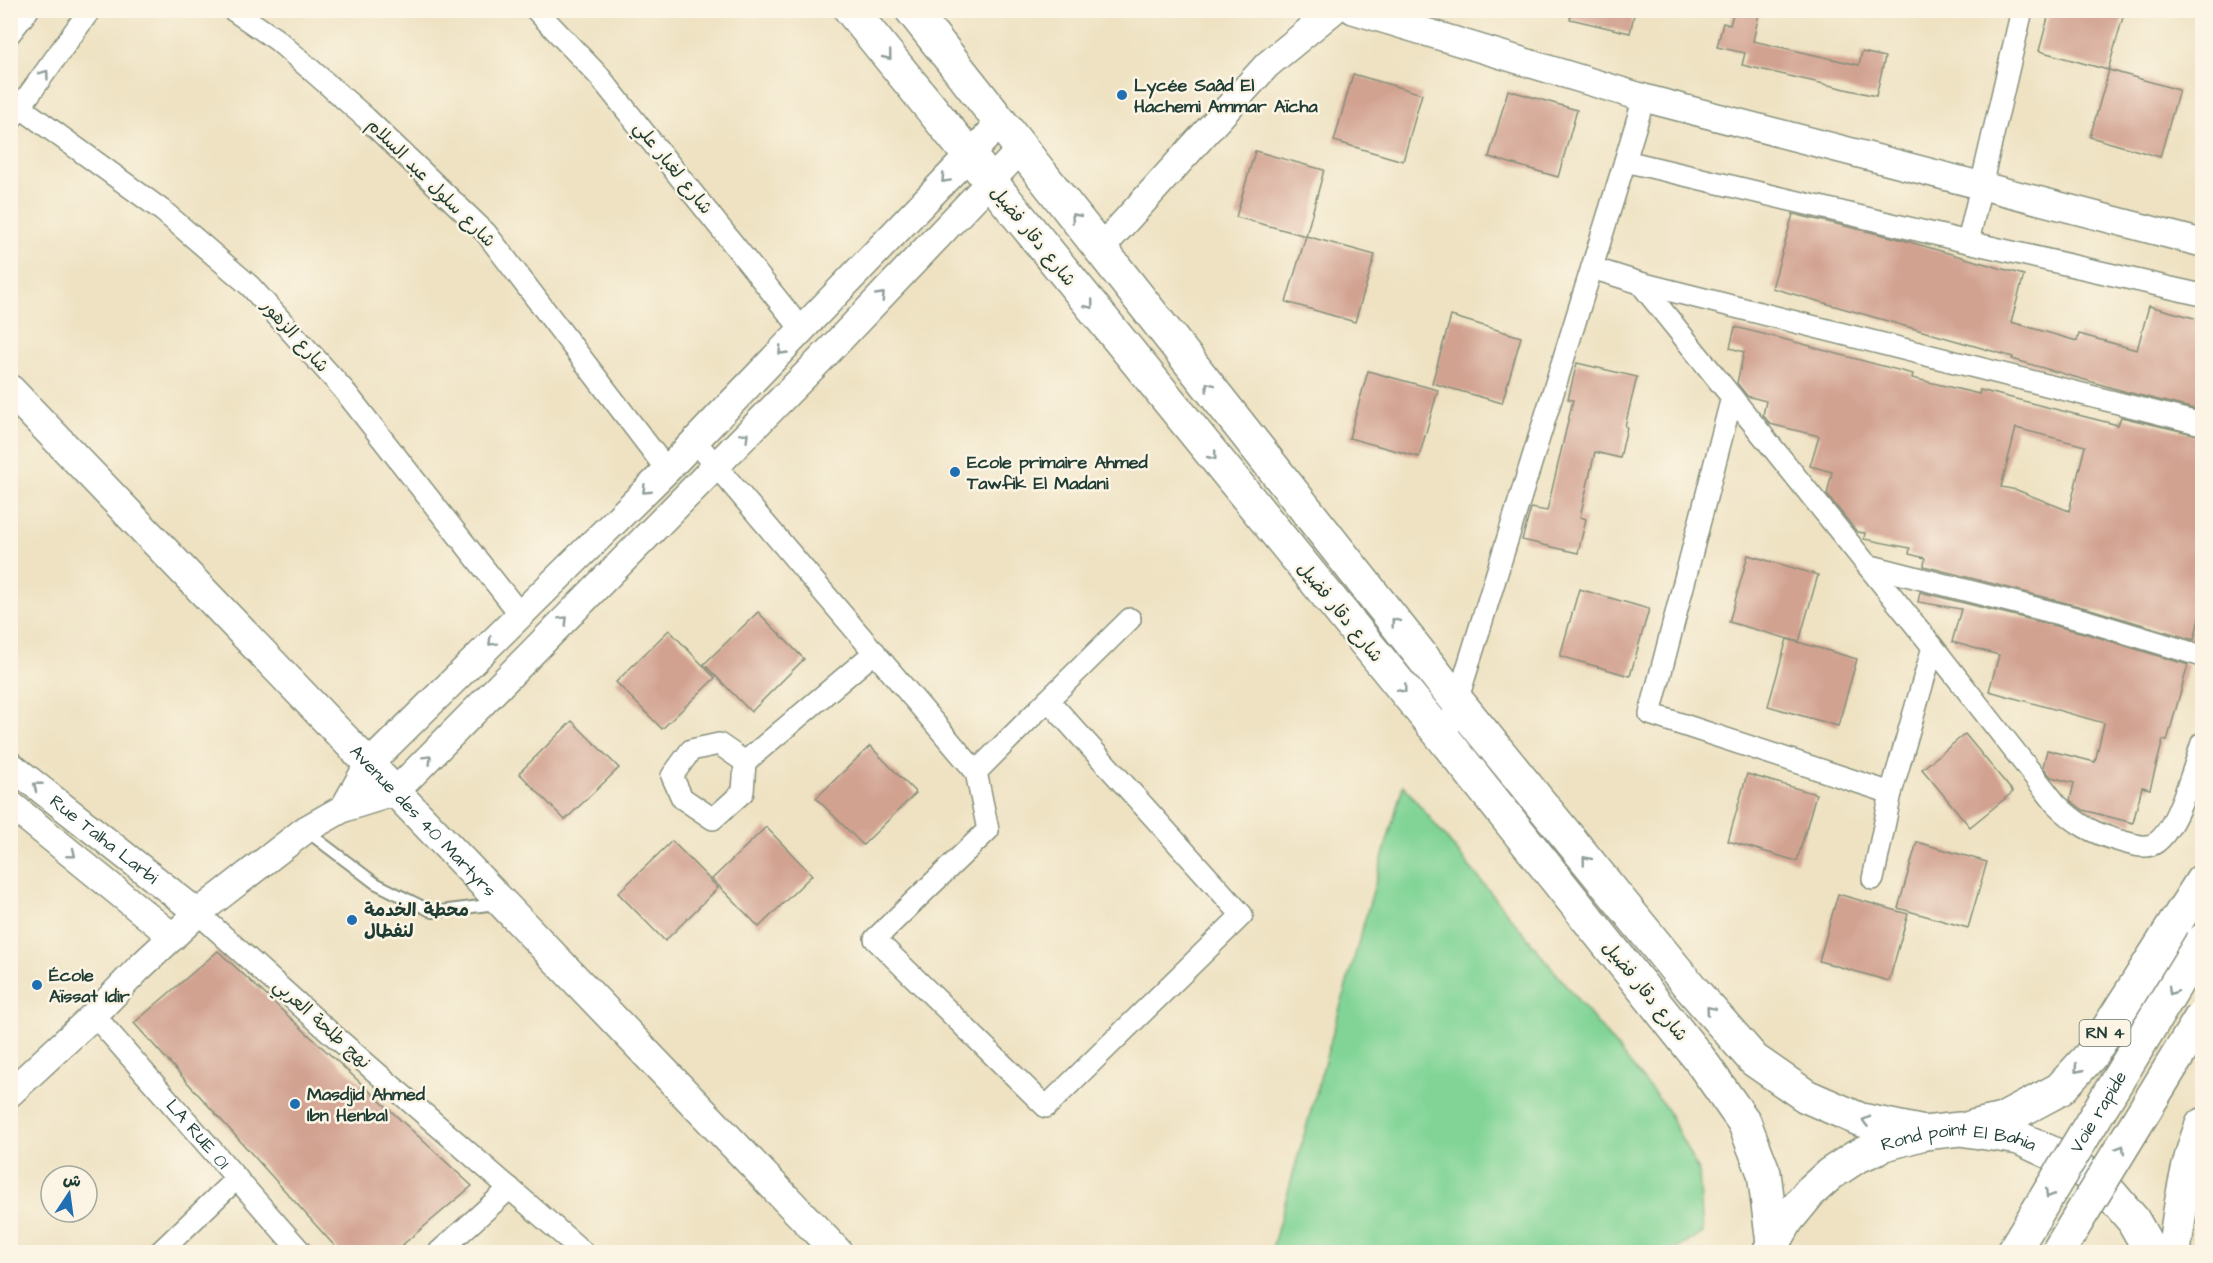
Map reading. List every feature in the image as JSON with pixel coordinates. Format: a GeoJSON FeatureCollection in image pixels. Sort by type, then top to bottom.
{"type":"FeatureCollection","features":[{"type":"Feature","properties":{"kind":"main road","name":"شارع دقار فضيل"},"geometry":{"type":"LineString","coordinates":[[851,10],[1445,741],[1698,1057],[1744,1122],[1764,1173],[1771,1248]]}},
{"type":"Feature","properties":{"kind":"main road","name":"شارع دقار فضيل"},"geometry":{"type":"LineString","coordinates":[[912,10],[1457,701],[1691,988],[1754,1060],[1806,1096],[1861,1120],[1924,1133]]}},
{"type":"Feature","properties":{"kind":"main road","name":"Avenue des 40 Martyrs"},"geometry":{"type":"LineString","coordinates":[[10,390],[837,1252]]}},
{"type":"Feature","properties":{"kind":"main road","name":"RN 4"},"geometry":{"type":"LineString","coordinates":[[1960,1129],[2002,1120],[2060,1089],[2092,1054],[2202,880]]}},
{"type":"Feature","properties":{"kind":"main road","name":"Voie rapide"},"geometry":{"type":"LineString","coordinates":[[2013,1252],[2202,941]]}},
{"type":"Feature","properties":{"kind":"main road"},"geometry":{"type":"LineString","coordinates":[[2058,1252],[2202,1016]]}},
{"type":"Feature","properties":{"kind":"main road"},"geometry":{"type":"LineString","coordinates":[[2174,1252],[2181,1202],[2202,1125]]}},
{"type":"Feature","properties":{"kind":"main road","name":"Rond point El Bahia"},"geometry":{"type":"LineString","coordinates":[[1771,1248],[1787,1220],[1810,1192],[1830,1174],[1856,1157],[1885,1144],[1924,1133],[1960,1129],[2019,1138],[2073,1163],[2110,1193],[2133,1220],[2151,1252]]}},
{"type":"Feature","properties":{"kind":"street"},"geometry":{"type":"LineString","coordinates":[[10,33],[28,10]]}},
{"type":"Feature","properties":{"kind":"street"},"geometry":{"type":"LineString","coordinates":[[15,114],[90,10]]}},
{"type":"Feature","properties":{"kind":"street","name":"شارع سلول عبد السلام"},"geometry":{"type":"LineString","coordinates":[[233,10],[277,40],[366,118],[486,233],[666,470]]}},
{"type":"Feature","properties":{"kind":"street","name":"شارع لغبار علي"},"geometry":{"type":"LineString","coordinates":[[536,10],[599,76],[802,330]]}},
{"type":"Feature","properties":{"kind":"street"},"geometry":{"type":"LineString","coordinates":[[1100,249],[1267,65],[1334,10]]}},
{"type":"Feature","properties":{"kind":"street"},"geometry":{"type":"LineString","coordinates":[[1353,10],[1644,98],[2202,243]]}},
{"type":"Feature","properties":{"kind":"street"},"geometry":{"type":"LineString","coordinates":[[1968,242],[2022,10]]}},
{"type":"Feature","properties":{"kind":"street"},"geometry":{"type":"LineString","coordinates":[[1445,741],[1644,98]]}},
{"type":"Feature","properties":{"kind":"street","name":"شارع الزهور"},"geometry":{"type":"LineString","coordinates":[[15,114],[163,211],[250,286],[343,388],[520,614]]}},
{"type":"Feature","properties":{"kind":"street"},"geometry":{"type":"LineString","coordinates":[[344,808],[368,765],[695,441],[1001,122]]}},
{"type":"Feature","properties":{"kind":"street"},"geometry":{"type":"LineString","coordinates":[[10,1093],[198,913],[305,830],[344,808],[395,792],[835,345],[1021,149]]}},
{"type":"Feature","properties":{"kind":"street"},"geometry":{"type":"LineString","coordinates":[[1624,161],[2202,295]]}},
{"type":"Feature","properties":{"kind":"street"},"geometry":{"type":"LineString","coordinates":[[1592,268],[1640,283],[2202,424]]}},
{"type":"Feature","properties":{"kind":"street"},"geometry":{"type":"LineString","coordinates":[[1640,283],[1933,647],[2056,804],[2074,822],[2100,835],[2132,845],[2149,846],[2160,840],[2170,828],[2176,815],[2202,742]]}},
{"type":"Feature","properties":{"kind":"street"},"geometry":{"type":"LineString","coordinates":[[1732,397],[1650,714],[1891,793]]}},
{"type":"Feature","properties":{"kind":"street"},"geometry":{"type":"LineString","coordinates":[[695,441],[976,772],[988,830],[875,939],[1046,1107],[1242,915],[1048,700]]}},
{"type":"Feature","properties":{"kind":"street"},"geometry":{"type":"LineString","coordinates":[[1867,565],[2087,621],[2202,656]]}},
{"type":"Feature","properties":{"kind":"street"},"geometry":{"type":"LineString","coordinates":[[976,772],[1130,619]]}},
{"type":"Feature","properties":{"kind":"street"},"geometry":{"type":"LineString","coordinates":[[1873,879],[1891,793],[1933,647]]}},
{"type":"Feature","properties":{"kind":"street"},"geometry":{"type":"LineString","coordinates":[[745,762],[875,652]]}},
{"type":"Feature","properties":{"kind":"street","name":"Rue Talha Larbi"},"geometry":{"type":"LineString","coordinates":[[10,765],[198,913]]}},
{"type":"Feature","properties":{"kind":"street"},"geometry":{"type":"LineString","coordinates":[[10,804],[173,937]]}},
{"type":"Feature","properties":{"kind":"street","name":"نهج طلحة العربي"},"geometry":{"type":"LineString","coordinates":[[198,913],[324,1027],[583,1252]]}},
{"type":"Feature","properties":{"kind":"street","name":"LA RUE 01"},"geometry":{"type":"LineString","coordinates":[[94,1015],[301,1252]]}},
{"type":"Feature","properties":{"kind":"street"},"geometry":{"type":"LineString","coordinates":[[160,1252],[237,1178]]}},
{"type":"Feature","properties":{"kind":"street"},"geometry":{"type":"LineString","coordinates":[[439,1252],[510,1188]]}},
{"type":"Feature","properties":{"kind":"lane"},"geometry":{"type":"LineString","coordinates":[[305,830],[375,883],[433,912],[502,904]]}},
{"type":"Feature","properties":{"kind":"green space"},"geometry":{"type":"Polygon","coordinates":[[[1403,785],[1666,1108],[1699,1173],[1703,1233],[1672,1252],[1271,1252],[1403,785]]]}},
{"type":"Feature","properties":{"kind":"building"},"geometry":{"type":"Polygon","coordinates":[[[1571,10],[1635,10],[1630,33],[1570,19],[1571,10]]]}},
{"type":"Feature","properties":{"kind":"building"},"geometry":{"type":"Polygon","coordinates":[[[1734,10],[1760,10],[1753,41],[1859,65],[1862,52],[1885,57],[1876,96],[1742,65],[1745,53],[1717,47],[1723,23],[1730,25],[1734,10]]]}},
{"type":"Feature","properties":{"kind":"building"},"geometry":{"type":"Polygon","coordinates":[[[2050,10],[2125,10],[2108,70],[2039,51],[2050,10]]]}},
{"type":"Feature","properties":{"kind":"building"},"geometry":{"type":"Polygon","coordinates":[[[2109,70],[2179,90],[2160,157],[2090,137],[2109,70]]]}},
{"type":"Feature","properties":{"kind":"building"},"geometry":{"type":"Polygon","coordinates":[[[1353,74],[1422,94],[1403,161],[1334,141],[1353,74]]]}},
{"type":"Feature","properties":{"kind":"building"},"geometry":{"type":"Polygon","coordinates":[[[1508,90],[1577,110],[1558,177],[1489,157],[1508,90]]]}},
{"type":"Feature","properties":{"kind":"building"},"geometry":{"type":"Polygon","coordinates":[[[1255,151],[1324,170],[1306,236],[1236,217],[1255,151]]]}},
{"type":"Feature","properties":{"kind":"building"},"geometry":{"type":"Polygon","coordinates":[[[1793,214],[1896,238],[2024,275],[2011,322],[2077,341],[2079,334],[2137,350],[2149,306],[2202,320],[2202,411],[2127,392],[1772,288],[1793,214]]]}},
{"type":"Feature","properties":{"kind":"building"},"geometry":{"type":"Polygon","coordinates":[[[1306,236],[1375,255],[1355,322],[1286,302],[1306,236]]]}},
{"type":"Feature","properties":{"kind":"building"},"geometry":{"type":"Polygon","coordinates":[[[1451,316],[1521,337],[1502,403],[1432,383],[1451,316]]]}},
{"type":"Feature","properties":{"kind":"building"},"geometry":{"type":"Polygon","coordinates":[[[1735,327],[1913,374],[1912,378],[1979,394],[1980,390],[2118,425],[2121,417],[2202,436],[2202,606],[2194,640],[2090,609],[1924,566],[1925,558],[1909,554],[1910,548],[1864,539],[1865,533],[1857,532],[1827,495],[1832,472],[1810,466],[1819,436],[1770,424],[1763,415],[1766,401],[1747,396],[1737,383],[1744,352],[1730,348],[1735,327]],[[2016,428],[2001,487],[2017,490],[2069,511],[2085,446],[2016,428]]]}},
{"type":"Feature","properties":{"kind":"building"},"geometry":{"type":"Polygon","coordinates":[[[1577,363],[1637,377],[1620,458],[1595,452],[1580,517],[1586,519],[1578,553],[1522,540],[1531,508],[1547,511],[1573,400],[1568,399],[1577,363]]]}},
{"type":"Feature","properties":{"kind":"building"},"geometry":{"type":"Polygon","coordinates":[[[1368,371],[1438,390],[1419,457],[1349,438],[1368,371]]]}},
{"type":"Feature","properties":{"kind":"building"},"geometry":{"type":"Polygon","coordinates":[[[1748,555],[1818,575],[1799,642],[1729,622],[1748,555]]]}},
{"type":"Feature","properties":{"kind":"building"},"geometry":{"type":"Polygon","coordinates":[[[1579,589],[1649,609],[1630,676],[1560,656],[1579,589]]]}},
{"type":"Feature","properties":{"kind":"building"},"geometry":{"type":"Polygon","coordinates":[[[1920,592],[2084,633],[2188,665],[2167,741],[2163,740],[2150,789],[2142,787],[2133,823],[2083,810],[2070,800],[2074,783],[2051,777],[2043,767],[2047,750],[2095,762],[2104,723],[1989,691],[1999,655],[1952,642],[1961,609],[1918,602],[1920,592]]]}},
{"type":"Feature","properties":{"kind":"building"},"geometry":{"type":"Polygon","coordinates":[[[758,612],[804,659],[751,712],[704,664],[758,612]]]}},
{"type":"Feature","properties":{"kind":"building"},"geometry":{"type":"Polygon","coordinates":[[[669,630],[715,678],[662,729],[616,682],[669,630]]]}},
{"type":"Feature","properties":{"kind":"building"},"geometry":{"type":"Polygon","coordinates":[[[1787,639],[1857,659],[1838,726],[1768,706],[1787,639]]]}},
{"type":"Feature","properties":{"kind":"building"},"geometry":{"type":"Polygon","coordinates":[[[572,721],[619,768],[565,820],[519,773],[572,721]]]}},
{"type":"Feature","properties":{"kind":"building"},"geometry":{"type":"Polygon","coordinates":[[[1965,734],[2013,792],[1970,827],[1922,769],[1965,734]]]}},
{"type":"Feature","properties":{"kind":"building"},"geometry":{"type":"Polygon","coordinates":[[[870,746],[916,793],[863,845],[816,798],[870,746]]]}},
{"type":"Feature","properties":{"kind":"building"},"geometry":{"type":"Polygon","coordinates":[[[1747,774],[1816,794],[1797,861],[1728,841],[1747,774]]]}},
{"type":"Feature","properties":{"kind":"building"},"geometry":{"type":"Polygon","coordinates":[[[766,827],[812,875],[759,927],[712,879],[766,827]]]}},
{"type":"Feature","properties":{"kind":"building"},"geometry":{"type":"Polygon","coordinates":[[[672,841],[718,888],[665,941],[618,893],[672,841]]]}},
{"type":"Feature","properties":{"kind":"building"},"geometry":{"type":"Polygon","coordinates":[[[1917,842],[1987,862],[1968,928],[1898,908],[1917,842]]]}},
{"type":"Feature","properties":{"kind":"building"},"geometry":{"type":"Polygon","coordinates":[[[1838,894],[1908,914],[1889,981],[1819,961],[1838,894]]]}},
{"type":"Feature","properties":{"kind":"building","name":"Masdjid Ahmed Ibn Henbal"},"geometry":{"type":"Polygon","coordinates":[[[218,951],[472,1186],[394,1252],[340,1252],[134,1023],[218,951]]]}},
{"type":"Feature","properties":{"kind":"place","name":"Lycée Saâd El Hachemi Ammar Aïcha"},"geometry":{"type":"Point","coordinates":[1122,95]}},
{"type":"Feature","properties":{"kind":"place","name":"Ecole primaire Ahmed Tawfik El Madani"},"geometry":{"type":"Point","coordinates":[955,472]}},
{"type":"Feature","properties":{"kind":"place","name":"محطة الخدمة لنفطال"},"geometry":{"type":"Point","coordinates":[352,920]}},
{"type":"Feature","properties":{"kind":"place","name":"École Aïssat Idir"},"geometry":{"type":"Point","coordinates":[37,985]}},
{"type":"Feature","properties":{"kind":"place","name":"Masdjid Ahmed Ibn Henbal"},"geometry":{"type":"Point","coordinates":[295,1104]}}]}
